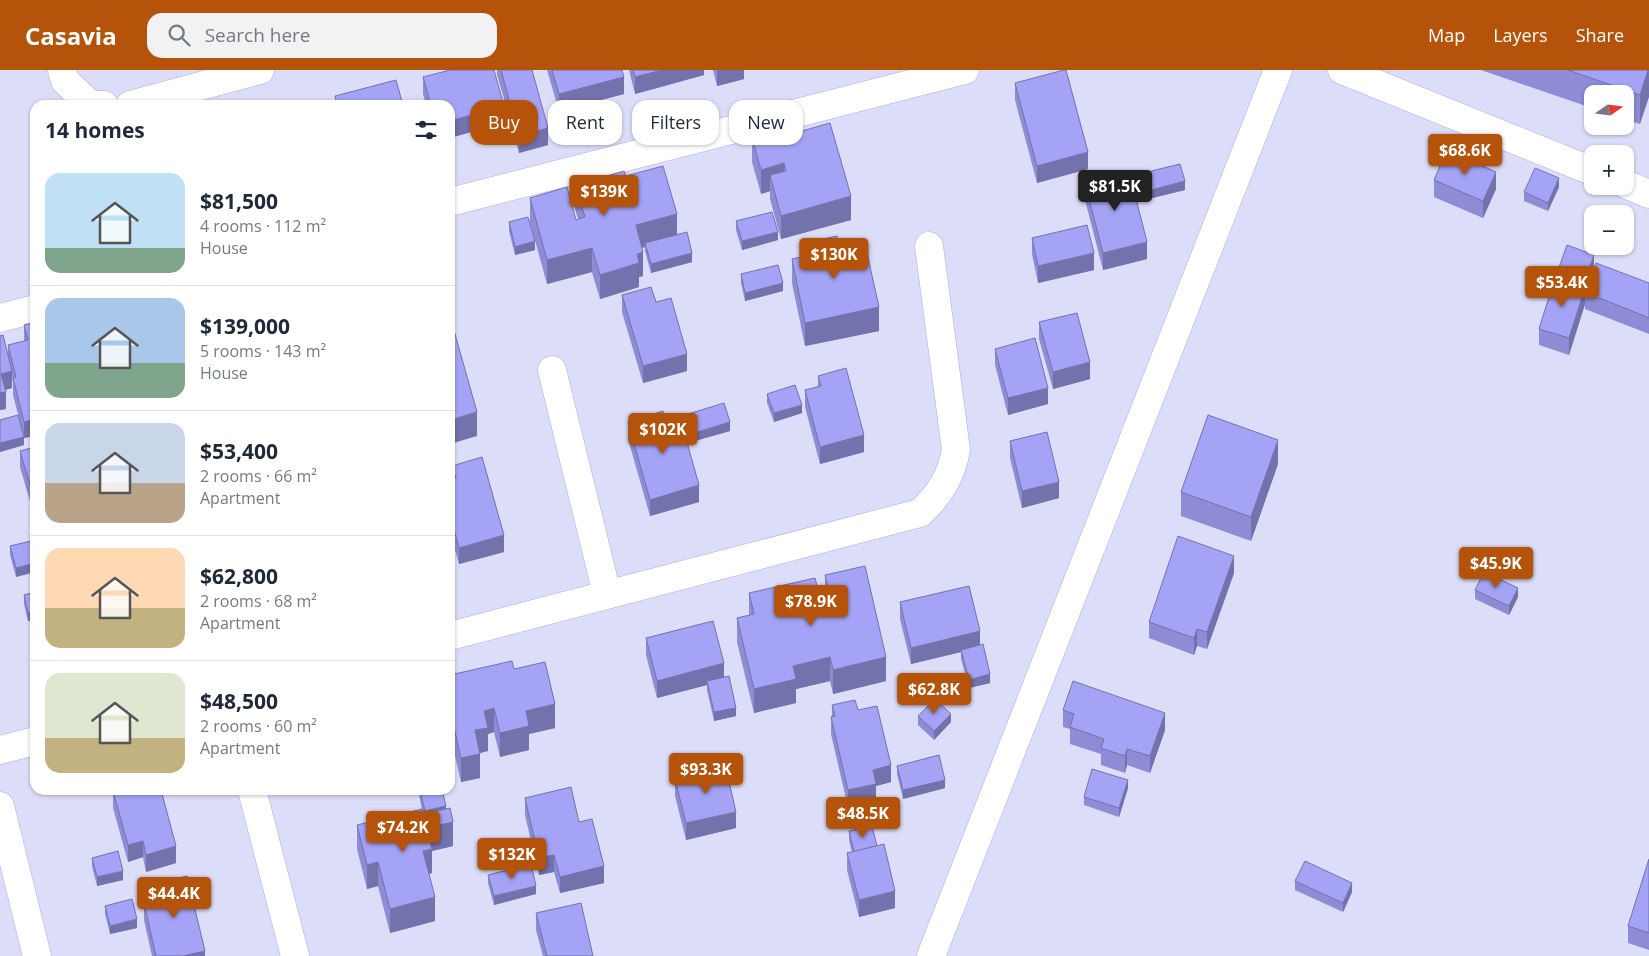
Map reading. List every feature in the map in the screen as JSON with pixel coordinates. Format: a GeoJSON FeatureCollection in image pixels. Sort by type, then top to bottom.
{"type":"FeatureCollection","features":[{"type":"Feature","properties":{"kind":"street"},"geometry":{"type":"LineString","coordinates":[[62,70],[65,81],[86,100]]}},
{"type":"Feature","properties":{"kind":"street"},"geometry":{"type":"LineString","coordinates":[[149,100],[260,70]]}},
{"type":"Feature","properties":{"kind":"street"},"geometry":{"type":"LineString","coordinates":[[455,201],[965,70]]}},
{"type":"Feature","properties":{"kind":"street"},"geometry":{"type":"LineString","coordinates":[[931,956],[1278,70]]}},
{"type":"Feature","properties":{"kind":"street"},"geometry":{"type":"LineString","coordinates":[[1342,70],[1584,168]]}},
{"type":"Feature","properties":{"kind":"street"},"geometry":{"type":"LineString","coordinates":[[1634,188],[1649,194]]}},
{"type":"Feature","properties":{"kind":"street"},"geometry":{"type":"LineString","coordinates":[[455,635],[920,513],[934,501],[945,486],[952,469],[956,450],[929,246]]}},
{"type":"Feature","properties":{"kind":"street"},"geometry":{"type":"LineString","coordinates":[[0,318],[30,310]]}},
{"type":"Feature","properties":{"kind":"street"},"geometry":{"type":"LineString","coordinates":[[552,370],[607,594]]}},
{"type":"Feature","properties":{"kind":"street"},"geometry":{"type":"LineString","coordinates":[[0,750],[30,742]]}},
{"type":"Feature","properties":{"kind":"street"},"geometry":{"type":"LineString","coordinates":[[253,795],[295,956]]}},
{"type":"Feature","properties":{"kind":"street"},"geometry":{"type":"LineString","coordinates":[[0,806],[38,956]]}},
{"type":"Feature","properties":{"kind":"building"},"geometry":{"type":"Polygon","coordinates":[[[450,70],[494,70],[502,100],[470,100],[470,115],[455,120],[455,100],[430,100],[423,77],[450,70]]]}},
{"type":"Feature","properties":{"kind":"building"},"geometry":{"type":"Polygon","coordinates":[[[501,70],[532,70],[548,128],[538,131],[538,100],[509,100],[501,70]]]}},
{"type":"Feature","properties":{"kind":"building"},"geometry":{"type":"Polygon","coordinates":[[[552,70],[622,70],[624,77],[559,94],[552,70]]]}},
{"type":"Feature","properties":{"kind":"building"},"geometry":{"type":"Polygon","coordinates":[[[633,70],[662,70],[635,77],[633,70]]]}},
{"type":"Feature","properties":{"kind":"building"},"geometry":{"type":"Polygon","coordinates":[[[1066,70],[1088,152],[1037,166],[1015,83],[1066,70]]]}},
{"type":"Feature","properties":{"kind":"building"},"geometry":{"type":"Polygon","coordinates":[[[1568,70],[1648,70],[1640,95],[1634,93],[1634,85],[1611,85],[1568,70]]]}},
{"type":"Feature","properties":{"kind":"building"},"geometry":{"type":"Polygon","coordinates":[[[396,80],[402,100],[336,100],[335,96],[396,80]]]}},
{"type":"Feature","properties":{"kind":"building"},"geometry":{"type":"Polygon","coordinates":[[[830,123],[851,196],[781,216],[770,175],[786,171],[784,163],[761,170],[754,145],[803,145],[803,131],[830,123]]]}},
{"type":"Feature","properties":{"kind":"building"},"geometry":{"type":"Polygon","coordinates":[[[1447,150],[1496,172],[1483,201],[1434,180],[1447,150]]]}},
{"type":"Feature","properties":{"kind":"building"},"geometry":{"type":"Polygon","coordinates":[[[1180,164],[1185,181],[1144,192],[1139,174],[1180,164]]]}},
{"type":"Feature","properties":{"kind":"building"},"geometry":{"type":"Polygon","coordinates":[[[663,166],[677,214],[636,225],[643,252],[637,254],[639,263],[600,275],[592,248],[547,260],[530,198],[567,187],[576,220],[585,217],[575,185],[624,171],[626,176],[663,166]]]}},
{"type":"Feature","properties":{"kind":"building"},"geometry":{"type":"Polygon","coordinates":[[[1535,168],[1559,178],[1548,203],[1524,192],[1535,168]]]}},
{"type":"Feature","properties":{"kind":"building"},"geometry":{"type":"Polygon","coordinates":[[[1116,171],[1120,186],[1132,183],[1147,242],[1103,253],[1084,179],[1116,171]]]}},
{"type":"Feature","properties":{"kind":"building"},"geometry":{"type":"Polygon","coordinates":[[[772,212],[778,232],[742,241],[736,221],[772,212]]]}},
{"type":"Feature","properties":{"kind":"building"},"geometry":{"type":"Polygon","coordinates":[[[528,217],[535,241],[515,247],[509,222],[528,217]]]}},
{"type":"Feature","properties":{"kind":"building"},"geometry":{"type":"Polygon","coordinates":[[[1087,225],[1094,253],[1038,266],[1032,238],[1087,225]]]}},
{"type":"Feature","properties":{"kind":"building"},"geometry":{"type":"Polygon","coordinates":[[[687,232],[692,253],[651,264],[645,243],[687,232]]]}},
{"type":"Feature","properties":{"kind":"building"},"geometry":{"type":"Polygon","coordinates":[[[837,236],[839,249],[865,244],[879,307],[805,323],[792,259],[806,256],[804,243],[837,236]]]}},
{"type":"Feature","properties":{"kind":"building"},"geometry":{"type":"Polygon","coordinates":[[[1567,245],[1584,251],[1584,255],[1594,255],[1583,286],[1556,276],[1567,245]]]}},
{"type":"Feature","properties":{"kind":"building"},"geometry":{"type":"Polygon","coordinates":[[[1596,263],[1649,283],[1649,318],[1585,292],[1596,263]]]}},
{"type":"Feature","properties":{"kind":"building"},"geometry":{"type":"Polygon","coordinates":[[[778,265],[783,283],[745,293],[741,274],[778,265]]]}},
{"type":"Feature","properties":{"kind":"building"},"geometry":{"type":"Polygon","coordinates":[[[1555,278],[1585,288],[1569,338],[1539,329],[1555,278]]]}},
{"type":"Feature","properties":{"kind":"building"},"geometry":{"type":"Polygon","coordinates":[[[651,287],[656,302],[671,298],[687,354],[643,366],[622,295],[651,287]]]}},
{"type":"Feature","properties":{"kind":"building"},"geometry":{"type":"Polygon","coordinates":[[[1077,313],[1090,362],[1053,372],[1039,322],[1077,313]]]}},
{"type":"Feature","properties":{"kind":"building"},"geometry":{"type":"Polygon","coordinates":[[[30,323],[30,420],[24,422],[13,378],[16,377],[8,345],[28,340],[24,325],[30,323]]]}},
{"type":"Feature","properties":{"kind":"building"},"geometry":{"type":"Polygon","coordinates":[[[455,334],[477,412],[455,419],[455,334]]]}},
{"type":"Feature","properties":{"kind":"building"},"geometry":{"type":"Polygon","coordinates":[[[3,335],[12,371],[1,374],[6,392],[0,393],[0,336],[3,335]]]}},
{"type":"Feature","properties":{"kind":"building"},"geometry":{"type":"Polygon","coordinates":[[[1035,338],[1048,388],[1008,398],[995,349],[1035,338]]]}},
{"type":"Feature","properties":{"kind":"building"},"geometry":{"type":"Polygon","coordinates":[[[846,368],[864,435],[820,447],[805,390],[821,386],[818,376],[846,368]]]}},
{"type":"Feature","properties":{"kind":"building"},"geometry":{"type":"Polygon","coordinates":[[[795,385],[802,405],[774,413],[767,394],[795,385]]]}},
{"type":"Feature","properties":{"kind":"building"},"geometry":{"type":"Polygon","coordinates":[[[724,403],[730,422],[691,434],[685,415],[724,403]]]}},
{"type":"Feature","properties":{"kind":"building"},"geometry":{"type":"Polygon","coordinates":[[[663,411],[667,425],[681,421],[699,485],[650,500],[628,422],[663,411]]]}},
{"type":"Feature","properties":{"kind":"building"},"geometry":{"type":"Polygon","coordinates":[[[18,415],[24,437],[0,443],[0,420],[18,415]]]}},
{"type":"Feature","properties":{"kind":"building"},"geometry":{"type":"Polygon","coordinates":[[[1208,415],[1278,440],[1251,517],[1181,492],[1208,415]]]}},
{"type":"Feature","properties":{"kind":"building"},"geometry":{"type":"Polygon","coordinates":[[[1047,432],[1059,482],[1022,491],[1010,441],[1047,432]]]}},
{"type":"Feature","properties":{"kind":"building"},"geometry":{"type":"Polygon","coordinates":[[[30,448],[30,484],[20,451],[30,448]]]}},
{"type":"Feature","properties":{"kind":"building"},"geometry":{"type":"Polygon","coordinates":[[[482,457],[504,535],[459,548],[455,533],[455,465],[482,457]]]}},
{"type":"Feature","properties":{"kind":"building"},"geometry":{"type":"Polygon","coordinates":[[[1178,536],[1234,556],[1207,632],[1197,629],[1194,638],[1149,622],[1178,536]]]}},
{"type":"Feature","properties":{"kind":"building"},"geometry":{"type":"Polygon","coordinates":[[[30,541],[30,564],[16,568],[10,546],[30,541]]]}},
{"type":"Feature","properties":{"kind":"building"},"geometry":{"type":"Polygon","coordinates":[[[865,566],[886,657],[833,670],[830,657],[793,666],[796,679],[754,689],[737,618],[754,614],[749,593],[815,578],[818,590],[828,588],[825,575],[865,566]]]}},
{"type":"Feature","properties":{"kind":"building"},"geometry":{"type":"Polygon","coordinates":[[[1484,572],[1518,588],[1509,606],[1475,590],[1484,572]]]}},
{"type":"Feature","properties":{"kind":"building"},"geometry":{"type":"Polygon","coordinates":[[[969,586],[980,631],[911,648],[900,602],[969,586]]]}},
{"type":"Feature","properties":{"kind":"building"},"geometry":{"type":"Polygon","coordinates":[[[30,593],[30,612],[28,613],[24,595],[30,593]]]}},
{"type":"Feature","properties":{"kind":"building"},"geometry":{"type":"Polygon","coordinates":[[[713,621],[724,663],[657,681],[646,638],[713,621]]]}},
{"type":"Feature","properties":{"kind":"building"},"geometry":{"type":"Polygon","coordinates":[[[983,644],[990,674],[969,680],[961,650],[983,644]]]}},
{"type":"Feature","properties":{"kind":"building"},"geometry":{"type":"Polygon","coordinates":[[[512,661],[514,669],[545,662],[555,704],[526,711],[529,726],[500,733],[494,708],[484,711],[488,728],[475,730],[480,754],[461,758],[455,732],[455,674],[512,661]]]}},
{"type":"Feature","properties":{"kind":"building"},"geometry":{"type":"Polygon","coordinates":[[[729,676],[736,708],[714,712],[707,681],[729,676]]]}},
{"type":"Feature","properties":{"kind":"building"},"geometry":{"type":"Polygon","coordinates":[[[1073,681],[1165,713],[1150,756],[1127,749],[1125,756],[1101,748],[1104,739],[1070,727],[1074,714],[1063,710],[1073,681]]]}},
{"type":"Feature","properties":{"kind":"building"},"geometry":{"type":"Polygon","coordinates":[[[935,699],[951,714],[934,731],[918,716],[935,699]]]}},
{"type":"Feature","properties":{"kind":"building"},"geometry":{"type":"Polygon","coordinates":[[[855,700],[858,710],[877,706],[891,765],[873,770],[876,784],[848,790],[831,717],[835,716],[832,705],[855,700]]]}},
{"type":"Feature","properties":{"kind":"building"},"geometry":{"type":"Polygon","coordinates":[[[939,755],[945,780],[903,790],[897,766],[939,755]]]}},
{"type":"Feature","properties":{"kind":"building"},"geometry":{"type":"Polygon","coordinates":[[[726,768],[736,812],[686,823],[675,779],[726,768]]]}},
{"type":"Feature","properties":{"kind":"building"},"geometry":{"type":"Polygon","coordinates":[[[1092,769],[1128,780],[1119,808],[1084,797],[1092,769]]]}},
{"type":"Feature","properties":{"kind":"building"},"geometry":{"type":"Polygon","coordinates":[[[571,787],[579,822],[592,819],[604,866],[560,877],[554,855],[539,858],[525,798],[571,787]]]}},
{"type":"Feature","properties":{"kind":"building"},"geometry":{"type":"Polygon","coordinates":[[[114,795],[162,795],[176,846],[146,855],[143,841],[128,845],[114,795]]]}},
{"type":"Feature","properties":{"kind":"building"},"geometry":{"type":"Polygon","coordinates":[[[421,795],[443,795],[446,806],[425,811],[421,795]]]}},
{"type":"Feature","properties":{"kind":"building"},"geometry":{"type":"Polygon","coordinates":[[[450,808],[453,822],[426,828],[432,849],[423,851],[435,897],[390,909],[378,862],[367,865],[357,825],[422,809],[423,814],[450,808]]]}},
{"type":"Feature","properties":{"kind":"building"},"geometry":{"type":"Polygon","coordinates":[[[872,826],[877,846],[854,852],[849,831],[872,826]]]}},
{"type":"Feature","properties":{"kind":"building"},"geometry":{"type":"Polygon","coordinates":[[[884,844],[895,891],[859,900],[847,853],[884,844]]]}},
{"type":"Feature","properties":{"kind":"building"},"geometry":{"type":"Polygon","coordinates":[[[118,851],[123,871],[97,877],[92,858],[118,851]]]}},
{"type":"Feature","properties":{"kind":"building"},"geometry":{"type":"Polygon","coordinates":[[[1649,859],[1649,933],[1628,926],[1649,859]]]}},
{"type":"Feature","properties":{"kind":"building"},"geometry":{"type":"Polygon","coordinates":[[[1305,861],[1352,883],[1343,903],[1295,881],[1305,861]]]}},
{"type":"Feature","properties":{"kind":"building"},"geometry":{"type":"Polygon","coordinates":[[[531,864],[536,886],[494,896],[488,875],[531,864]]]}},
{"type":"Feature","properties":{"kind":"building"},"geometry":{"type":"Polygon","coordinates":[[[187,876],[205,951],[183,956],[156,956],[144,903],[154,900],[150,885],[187,876]]]}},
{"type":"Feature","properties":{"kind":"building"},"geometry":{"type":"Polygon","coordinates":[[[132,899],[137,919],[110,926],[105,906],[132,899]]]}},
{"type":"Feature","properties":{"kind":"building"},"geometry":{"type":"Polygon","coordinates":[[[581,903],[593,956],[547,956],[536,913],[581,903]]]}}]}
